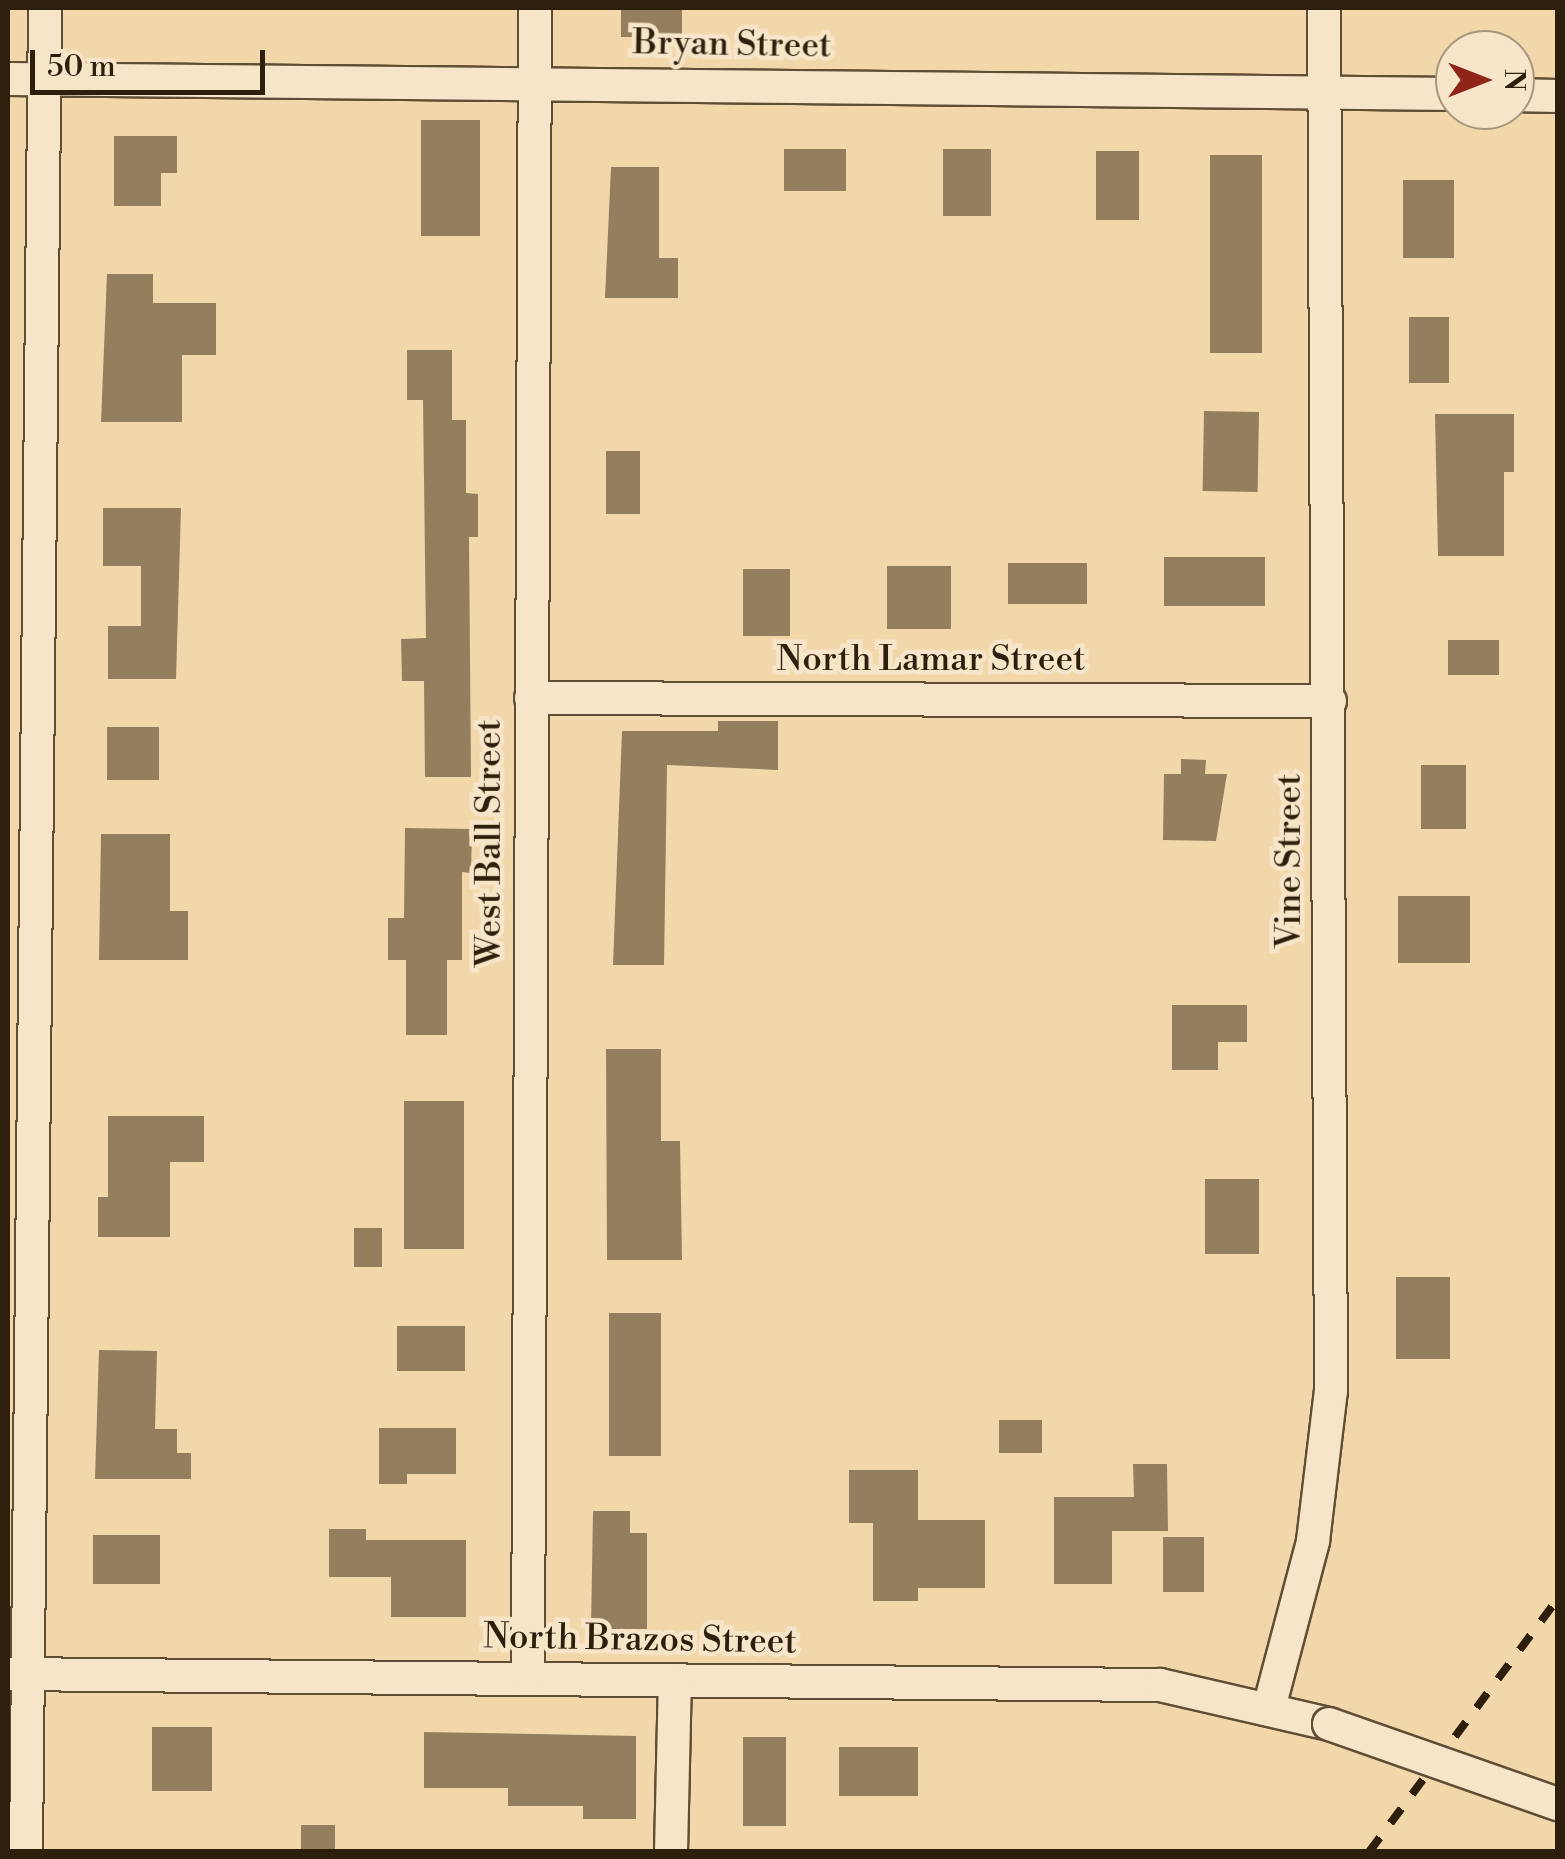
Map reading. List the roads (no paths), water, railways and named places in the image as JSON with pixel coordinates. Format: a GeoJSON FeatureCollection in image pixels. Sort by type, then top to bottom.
{"type":"FeatureCollection","features":[{"type":"Feature","properties":{"kind":"street"},"geometry":{"type":"LineString","coordinates":[[26,1852],[16,1674],[45,8]]}},
{"type":"Feature","properties":{"kind":"street","name":"West Ball Street"},"geometry":{"type":"LineString","coordinates":[[528,1679],[536,8]]}},
{"type":"Feature","properties":{"kind":"street","name":"Vine Street"},"geometry":{"type":"LineString","coordinates":[[1269,1708],[1314,1541],[1331,1391],[1324,8]]}},
{"type":"Feature","properties":{"kind":"street","name":"Bryan Street"},"geometry":{"type":"LineString","coordinates":[[8,79],[1435,94]]}},
{"type":"Feature","properties":{"kind":"street","name":"North Lamar Street"},"geometry":{"type":"LineString","coordinates":[[531,698],[1330,701]]}},
{"type":"Feature","properties":{"kind":"street","name":"North Brazos Street"},"geometry":{"type":"LineString","coordinates":[[16,1674],[1160,1685],[1328,1724],[1558,1804]]}},
{"type":"Feature","properties":{"kind":"street"},"geometry":{"type":"LineString","coordinates":[[671,1852],[675,1682]]}},
{"type":"Feature","properties":{"kind":"railway"},"geometry":{"type":"LineString","coordinates":[[1369,1852],[1558,1598]]}}]}
